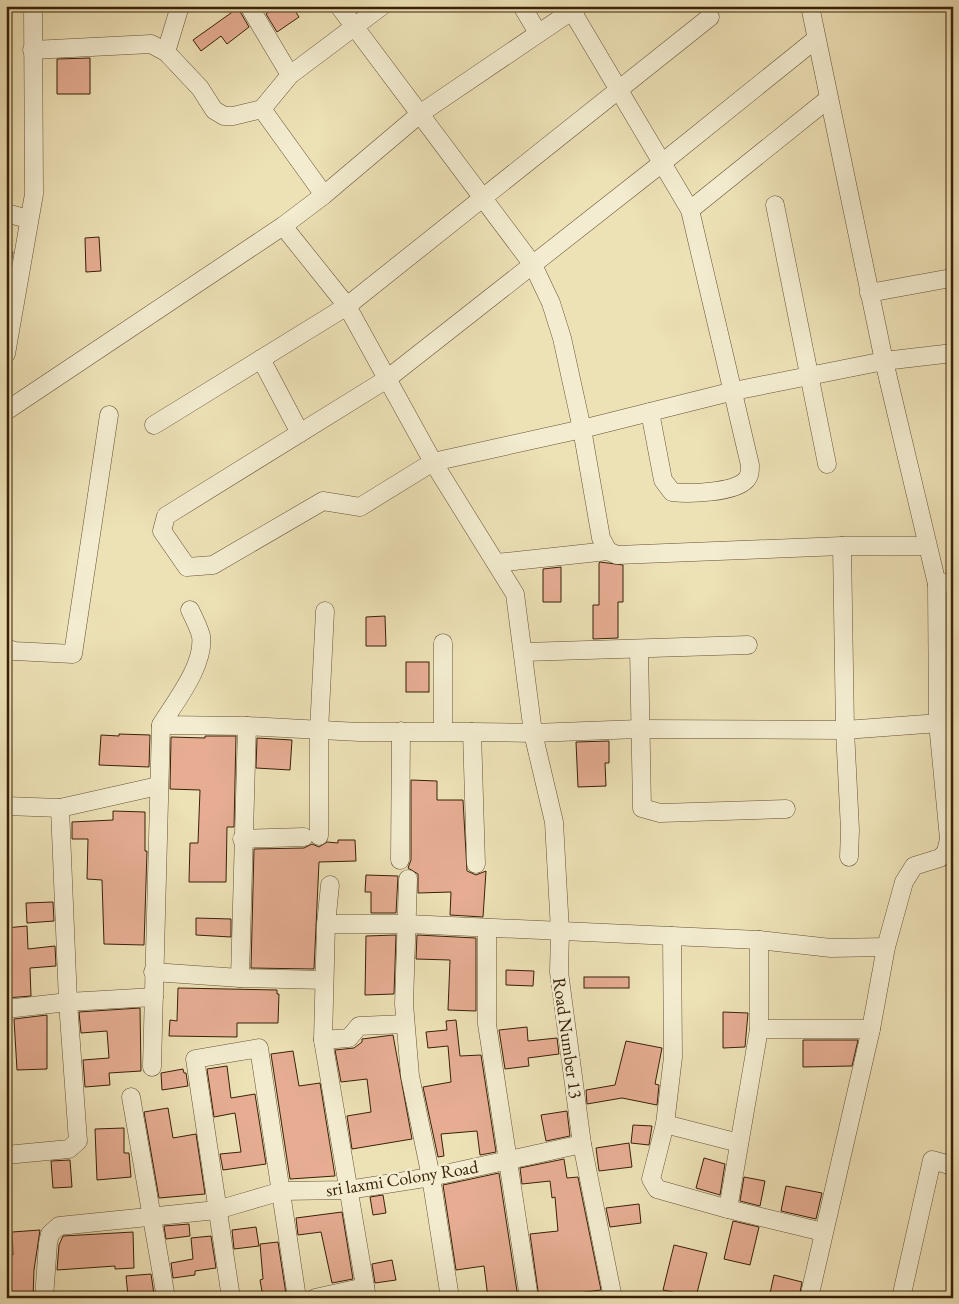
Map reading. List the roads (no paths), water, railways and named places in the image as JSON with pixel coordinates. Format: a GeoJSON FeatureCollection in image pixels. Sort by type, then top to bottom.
{"type":"FeatureCollection","features":[{"type":"Feature","properties":{"kind":"street"},"geometry":{"type":"LineString","coordinates":[[6,354],[9,316],[34,194],[33,6]]}},
{"type":"Feature","properties":{"kind":"street"},"geometry":{"type":"LineString","coordinates":[[166,52],[180,6]]}},
{"type":"Feature","properties":{"kind":"street"},"geometry":{"type":"LineString","coordinates":[[249,6],[290,75]]}},
{"type":"Feature","properties":{"kind":"street"},"geometry":{"type":"LineString","coordinates":[[339,6],[533,265],[551,303],[562,338],[582,429],[602,538],[608,551]]}},
{"type":"Feature","properties":{"kind":"street"},"geometry":{"type":"LineString","coordinates":[[32,50],[152,44],[166,52],[200,88],[214,110],[224,116],[233,116],[262,109],[290,75],[382,6]]}},
{"type":"Feature","properties":{"kind":"street"},"geometry":{"type":"LineString","coordinates":[[522,6],[538,33]]}},
{"type":"Feature","properties":{"kind":"street"},"geometry":{"type":"LineString","coordinates":[[808,1298],[871,1029],[886,947],[904,882],[914,866],[940,858],[949,846],[945,722],[945,583],[927,546],[869,293],[810,6]]}},
{"type":"Feature","properties":{"kind":"street"},"geometry":{"type":"LineString","coordinates":[[6,411],[283,226],[324,195],[421,113],[576,9],[618,90],[690,210],[750,465],[750,473],[746,480],[736,486],[689,494],[672,492],[663,480],[650,412]]}},
{"type":"Feature","properties":{"kind":"street"},"geometry":{"type":"LineString","coordinates":[[154,425],[347,306],[710,17]]}},
{"type":"Feature","properties":{"kind":"street"},"geometry":{"type":"LineString","coordinates":[[816,39],[662,163],[387,379],[166,516],[162,531],[187,567],[213,565],[323,501],[360,507],[433,462],[582,429],[734,391],[884,361],[953,353]]}},
{"type":"Feature","properties":{"kind":"street"},"geometry":{"type":"LineString","coordinates":[[690,210],[828,99]]}},
{"type":"Feature","properties":{"kind":"street"},"geometry":{"type":"LineString","coordinates":[[262,109],[324,195]]}},
{"type":"Feature","properties":{"kind":"street"},"geometry":{"type":"LineString","coordinates":[[775,205],[827,464]]}},
{"type":"Feature","properties":{"kind":"street"},"geometry":{"type":"LineString","coordinates":[[6,213],[28,219]]}},
{"type":"Feature","properties":{"kind":"street","name":"Road Number 13"},"geometry":{"type":"LineString","coordinates":[[283,226],[347,306],[433,462],[515,594],[533,733],[554,822],[560,931],[559,972],[582,1144],[613,1298]]}},
{"type":"Feature","properties":{"kind":"street"},"geometry":{"type":"LineString","coordinates":[[869,293],[951,278]]}},
{"type":"Feature","properties":{"kind":"street"},"geometry":{"type":"LineString","coordinates":[[261,360],[300,433]]}},
{"type":"Feature","properties":{"kind":"street"},"geometry":{"type":"LineString","coordinates":[[6,648],[14,651],[73,654],[109,415]]}},
{"type":"Feature","properties":{"kind":"street"},"geometry":{"type":"LineString","coordinates":[[496,563],[608,551],[617,556],[842,546],[927,546]]}},
{"type":"Feature","properties":{"kind":"street"},"geometry":{"type":"LineString","coordinates":[[842,546],[844,730],[850,830],[849,858]]}},
{"type":"Feature","properties":{"kind":"street"},"geometry":{"type":"LineString","coordinates":[[152,1068],[160,725],[192,675],[201,646],[201,635],[190,610]]}},
{"type":"Feature","properties":{"kind":"street"},"geometry":{"type":"LineString","coordinates":[[242,839],[311,837],[319,731],[324,611]]}},
{"type":"Feature","properties":{"kind":"street"},"geometry":{"type":"LineString","coordinates":[[443,643],[443,731]]}},
{"type":"Feature","properties":{"kind":"street"},"geometry":{"type":"LineString","coordinates":[[524,652],[748,644]]}},
{"type":"Feature","properties":{"kind":"street"},"geometry":{"type":"LineString","coordinates":[[639,649],[640,800],[642,808],[648,812],[786,809]]}},
{"type":"Feature","properties":{"kind":"street"},"geometry":{"type":"LineString","coordinates":[[160,725],[247,726],[319,731],[533,733],[639,729],[844,730],[945,722]]}},
{"type":"Feature","properties":{"kind":"street"},"geometry":{"type":"LineString","coordinates":[[240,978],[242,839],[247,726]]}},
{"type":"Feature","properties":{"kind":"street"},"geometry":{"type":"LineString","coordinates":[[400,731],[400,860]]}},
{"type":"Feature","properties":{"kind":"street"},"geometry":{"type":"LineString","coordinates":[[472,732],[476,864]]}},
{"type":"Feature","properties":{"kind":"street"},"geometry":{"type":"LineString","coordinates":[[6,806],[60,808],[158,786]]}},
{"type":"Feature","properties":{"kind":"street"},"geometry":{"type":"LineString","coordinates":[[6,1154],[70,1149],[78,1141],[68,1002],[60,808]]}},
{"type":"Feature","properties":{"kind":"street"},"geometry":{"type":"LineString","coordinates":[[408,879],[405,1024],[410,1076],[431,1177],[450,1298]]}},
{"type":"Feature","properties":{"kind":"street"},"geometry":{"type":"LineString","coordinates":[[315,1298],[366,1292],[323,1040],[326,924],[330,886]]}},
{"type":"Feature","properties":{"kind":"street"},"geometry":{"type":"LineString","coordinates":[[326,924],[408,924],[760,940],[831,948],[886,947]]}},
{"type":"Feature","properties":{"kind":"street"},"geometry":{"type":"LineString","coordinates":[[488,928],[486,1024],[529,1298]]}},
{"type":"Feature","properties":{"kind":"street"},"geometry":{"type":"LineString","coordinates":[[672,936],[673,1057],[665,1124],[652,1174],[653,1185],[657,1189],[728,1209],[823,1232]]}},
{"type":"Feature","properties":{"kind":"street"},"geometry":{"type":"LineString","coordinates":[[728,1209],[760,1029],[760,940]]}},
{"type":"Feature","properties":{"kind":"street"},"geometry":{"type":"LineString","coordinates":[[153,972],[240,978],[324,980]]}},
{"type":"Feature","properties":{"kind":"street"},"geometry":{"type":"LineString","coordinates":[[6,1009],[68,1002],[154,997]]}},
{"type":"Feature","properties":{"kind":"street"},"geometry":{"type":"LineString","coordinates":[[323,1040],[349,1038],[359,1026],[367,1024],[405,1024]]}},
{"type":"Feature","properties":{"kind":"street"},"geometry":{"type":"LineString","coordinates":[[760,1029],[871,1029]]}},
{"type":"Feature","properties":{"kind":"street"},"geometry":{"type":"LineString","coordinates":[[231,1298],[195,1059],[259,1048],[297,1298]]}},
{"type":"Feature","properties":{"kind":"street"},"geometry":{"type":"LineString","coordinates":[[131,1097],[150,1215],[166,1298]]}},
{"type":"Feature","properties":{"kind":"street"},"geometry":{"type":"LineString","coordinates":[[665,1124],[739,1143]]}},
{"type":"Feature","properties":{"kind":"street","name":"sri laxmi Colony Road"},"geometry":{"type":"LineString","coordinates":[[44,1298],[48,1243],[50,1234],[59,1226],[150,1215],[217,1210],[282,1191],[348,1190],[431,1177],[582,1144]]}},
{"type":"Feature","properties":{"kind":"street"},"geometry":{"type":"LineString","coordinates":[[901,1298],[932,1160],[953,1166]]}}]}
